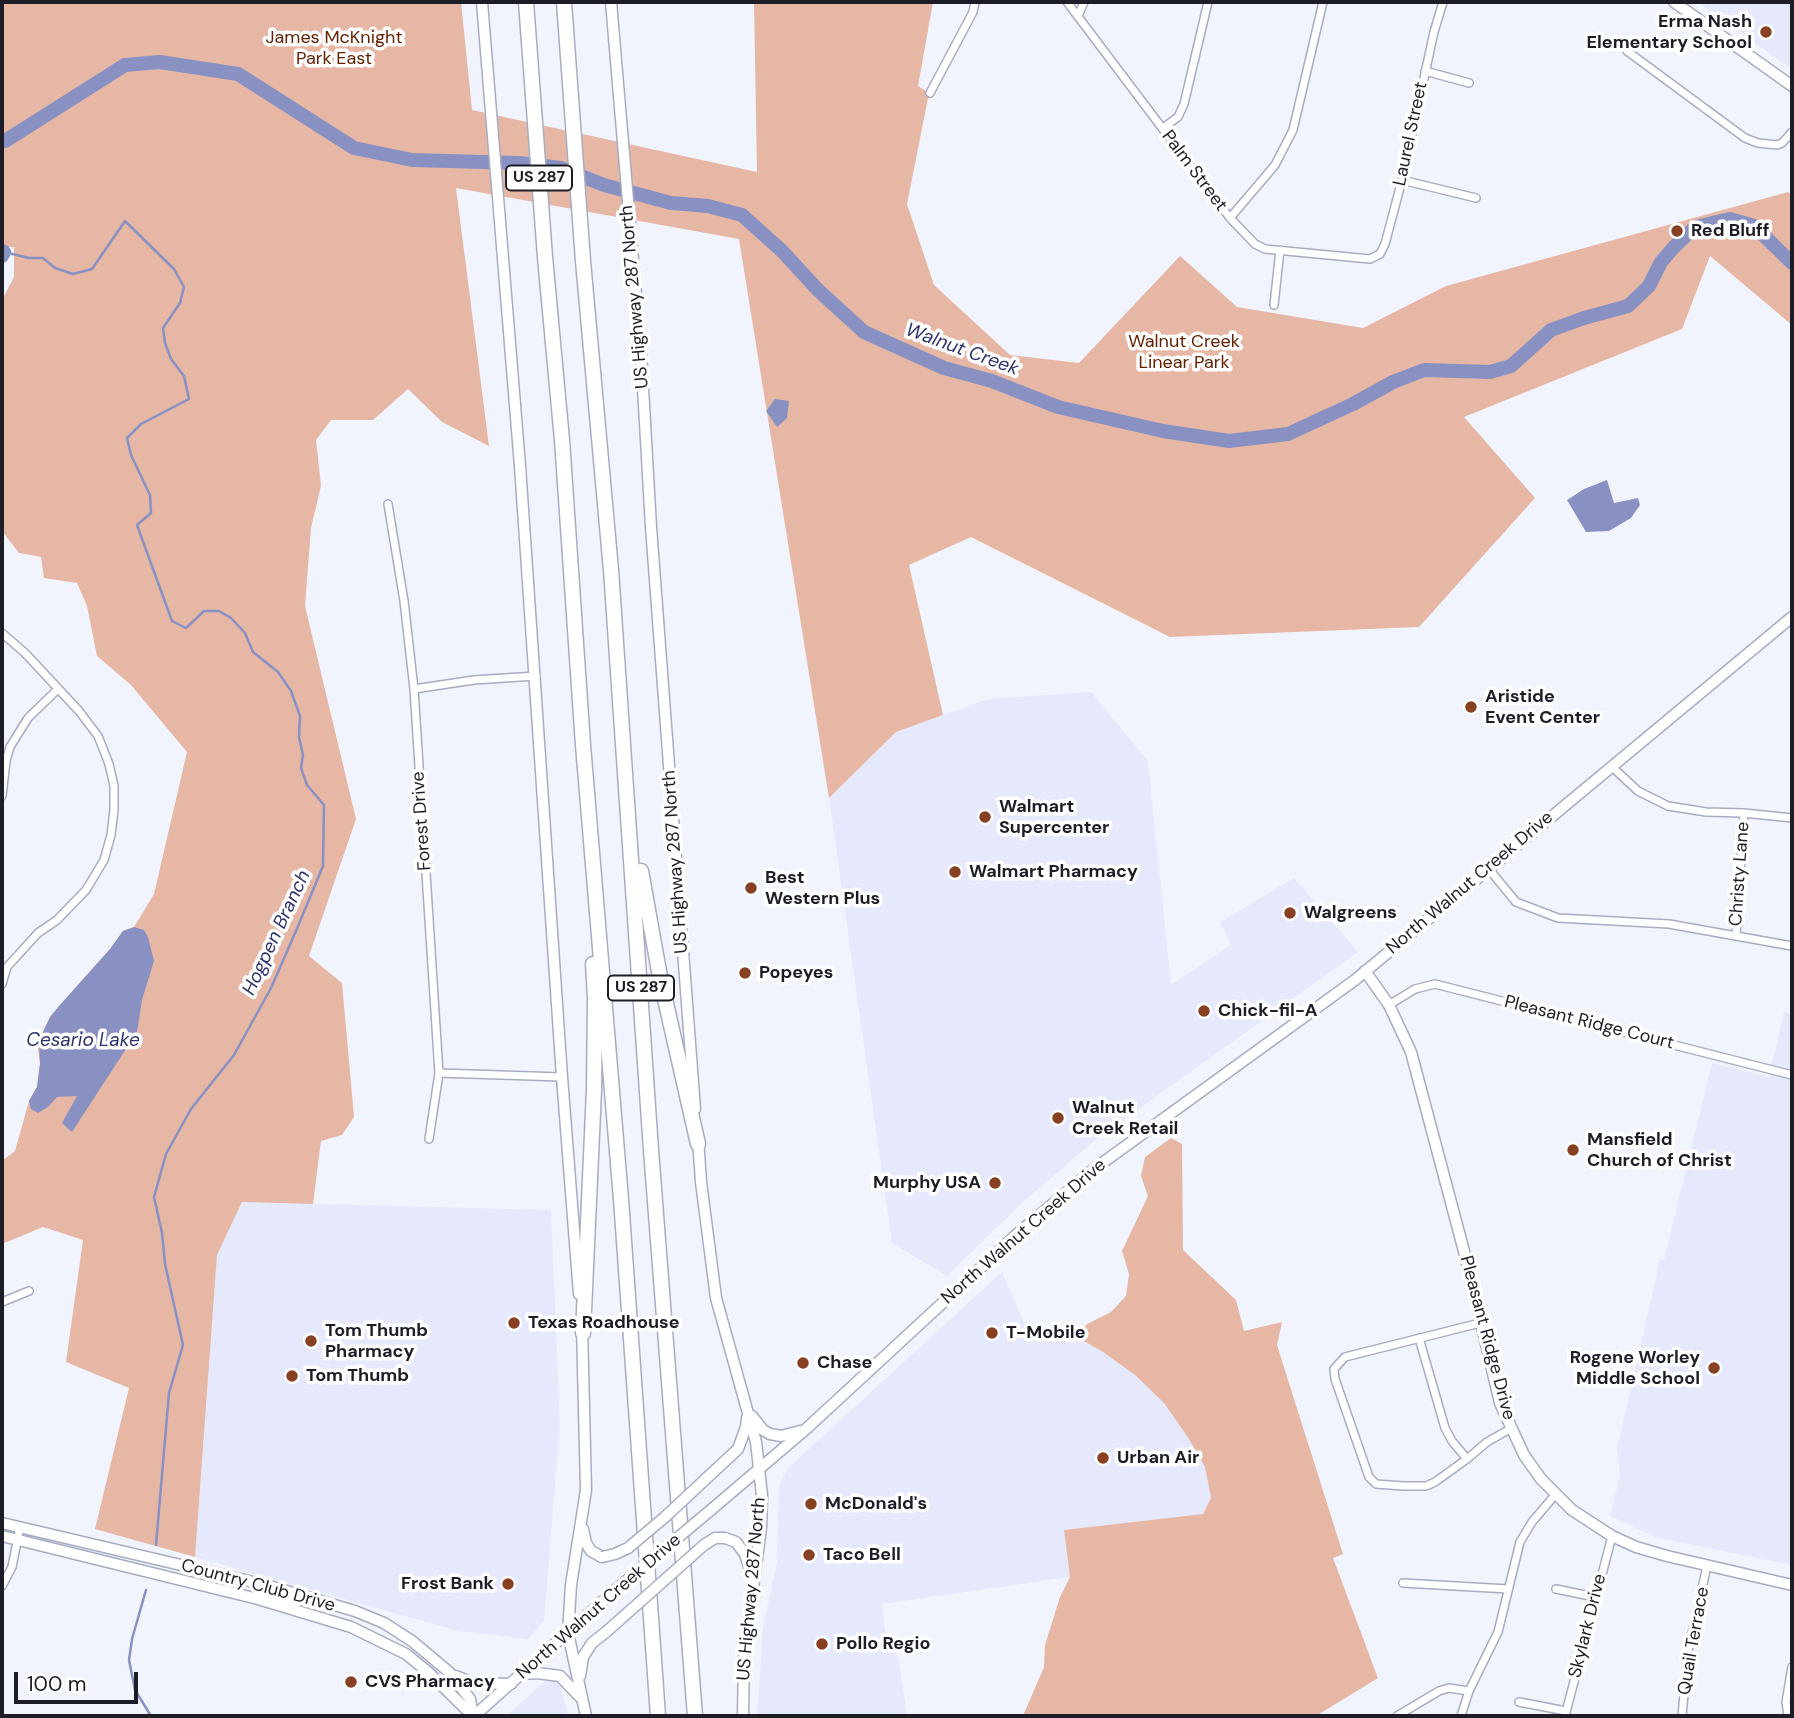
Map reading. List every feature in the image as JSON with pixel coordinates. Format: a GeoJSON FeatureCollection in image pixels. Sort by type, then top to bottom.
{"type":"FeatureCollection","features":[{"type":"Feature","properties":{"kind":"highway","name":"US 287"},"geometry":{"type":"LineString","coordinates":[[526,2],[622,1213],[658,1716]]}},
{"type":"Feature","properties":{"kind":"highway","name":"US 287"},"geometry":{"type":"LineString","coordinates":[[564,2],[583,261],[611,570],[651,1150],[695,1716]]}},
{"type":"Feature","properties":{"kind":"highway"},"geometry":{"type":"LineString","coordinates":[[631,850],[640,867],[660,977],[698,1144]]}},
{"type":"Feature","properties":{"kind":"highway"},"geometry":{"type":"LineString","coordinates":[[583,1333],[595,998],[588,887],[589,873],[594,863]]}},
{"type":"Feature","properties":{"kind":"main road"},"geometry":{"type":"LineString","coordinates":[[482,2],[536,676],[562,1077],[583,1333],[586,1490],[571,1585],[568,1633],[586,1716]]}},
{"type":"Feature","properties":{"kind":"main road","name":"US Highway 287 North"},"geometry":{"type":"LineString","coordinates":[[611,2],[641,353],[653,563],[701,1182],[716,1298],[756,1442],[760,1469],[761,1528],[744,1656],[743,1716]]}},
{"type":"Feature","properties":{"kind":"main road"},"geometry":{"type":"LineString","coordinates":[[1674,2],[1792,86]]}},
{"type":"Feature","properties":{"kind":"main road","name":"North Walnut Creek Drive"},"geometry":{"type":"LineString","coordinates":[[473,1716],[613,1592],[806,1429],[1015,1236],[1094,1169],[1365,971],[1792,617]]}},
{"type":"Feature","properties":{"kind":"main road","name":"Pleasant Ridge Drive"},"geometry":{"type":"LineString","coordinates":[[1365,971],[1390,1005],[1411,1052],[1463,1246],[1500,1403],[1524,1455],[1555,1494],[1581,1517],[1636,1548],[1792,1585]]}},
{"type":"Feature","properties":{"kind":"main road"},"geometry":{"type":"LineString","coordinates":[[582,1516],[586,1543],[590,1551],[602,1557],[628,1548],[666,1517],[738,1449],[746,1427],[748,1411]]}},
{"type":"Feature","properties":{"kind":"main road"},"geometry":{"type":"LineString","coordinates":[[748,1411],[763,1430],[770,1434],[792,1434],[806,1429]]}},
{"type":"Feature","properties":{"kind":"main road","name":"Country Club Drive"},"geometry":{"type":"LineString","coordinates":[[2,1522],[266,1585],[384,1623],[412,1641],[449,1671],[470,1699],[473,1716]]}},
{"type":"Feature","properties":{"kind":"main road","name":"Country Club Drive"},"geometry":{"type":"LineString","coordinates":[[2,1536],[258,1599],[351,1628],[406,1654],[473,1716]]}},
{"type":"Feature","properties":{"kind":"main road"},"geometry":{"type":"LineString","coordinates":[[581,1698],[580,1669],[583,1657],[593,1643],[704,1545],[715,1538],[736,1542],[745,1554],[753,1583]]}},
{"type":"Feature","properties":{"kind":"main road"},"geometry":{"type":"LineString","coordinates":[[215,1589],[223,1585],[256,1592],[266,1585]]}},
{"type":"Feature","properties":{"kind":"main road"},"geometry":{"type":"LineString","coordinates":[[258,1599],[274,1595],[303,1602],[313,1598]]}},
{"type":"Feature","properties":{"kind":"main road"},"geometry":{"type":"LineString","coordinates":[[351,1628],[364,1623],[376,1626],[384,1623]]}},
{"type":"Feature","properties":{"kind":"main road"},"geometry":{"type":"LineString","coordinates":[[449,1671],[463,1681],[511,1684]]}},
{"type":"Feature","properties":{"kind":"main road"},"geometry":{"type":"LineString","coordinates":[[522,1674],[560,1676],[581,1698]]}},
{"type":"Feature","properties":{"kind":"street"},"geometry":{"type":"LineString","coordinates":[[930,93],[973,12],[975,2]]}},
{"type":"Feature","properties":{"kind":"street","name":"Palm Street"},"geometry":{"type":"LineString","coordinates":[[1067,2],[1230,218],[1255,244],[1265,249],[1370,259]]}},
{"type":"Feature","properties":{"kind":"street"},"geometry":{"type":"LineString","coordinates":[[1077,16],[1084,2]]}},
{"type":"Feature","properties":{"kind":"street"},"geometry":{"type":"LineString","coordinates":[[1163,128],[1178,117],[1184,104],[1208,2]]}},
{"type":"Feature","properties":{"kind":"street"},"geometry":{"type":"LineString","coordinates":[[1230,218],[1275,165],[1289,139],[1323,2]]}},
{"type":"Feature","properties":{"kind":"street","name":"Laurel Street"},"geometry":{"type":"LineString","coordinates":[[1370,259],[1380,254],[1385,244],[1443,2]]}},
{"type":"Feature","properties":{"kind":"street"},"geometry":{"type":"LineString","coordinates":[[1627,51],[1745,138],[1758,143],[1777,145],[1792,132]]}},
{"type":"Feature","properties":{"kind":"street"},"geometry":{"type":"LineString","coordinates":[[1425,71],[1469,83]]}},
{"type":"Feature","properties":{"kind":"street"},"geometry":{"type":"LineString","coordinates":[[1402,180],[1476,198]]}},
{"type":"Feature","properties":{"kind":"street"},"geometry":{"type":"LineString","coordinates":[[1274,305],[1280,250]]}},
{"type":"Feature","properties":{"kind":"street","name":"Forest Drive"},"geometry":{"type":"LineString","coordinates":[[388,504],[404,601],[414,689],[439,1073],[429,1139]]}},
{"type":"Feature","properties":{"kind":"street"},"geometry":{"type":"LineString","coordinates":[[2,633],[25,653],[98,736],[114,786],[111,835],[104,860],[86,890],[57,920],[38,933],[4,964],[2,984]]}},
{"type":"Feature","properties":{"kind":"street"},"geometry":{"type":"LineString","coordinates":[[414,689],[474,680],[536,676]]}},
{"type":"Feature","properties":{"kind":"street"},"geometry":{"type":"LineString","coordinates":[[2,796],[10,747],[28,718],[58,689]]}},
{"type":"Feature","properties":{"kind":"street"},"geometry":{"type":"LineString","coordinates":[[1611,766],[1638,791],[1668,806],[1706,812],[1792,818]]}},
{"type":"Feature","properties":{"kind":"street","name":"Christy Lane"},"geometry":{"type":"LineString","coordinates":[[1736,936],[1744,813]]}},
{"type":"Feature","properties":{"kind":"street"},"geometry":{"type":"LineString","coordinates":[[1488,869],[1516,902],[1558,918],[1669,924],[1792,946]]}},
{"type":"Feature","properties":{"kind":"street","name":"Pleasant Ridge Court"},"geometry":{"type":"LineString","coordinates":[[1390,1005],[1415,989],[1435,984],[1792,1074]]}},
{"type":"Feature","properties":{"kind":"street"},"geometry":{"type":"LineString","coordinates":[[439,1073],[562,1077]]}},
{"type":"Feature","properties":{"kind":"street"},"geometry":{"type":"LineString","coordinates":[[2,1302],[29,1291]]}},
{"type":"Feature","properties":{"kind":"street"},"geometry":{"type":"LineString","coordinates":[[1480,1323],[1345,1357],[1334,1369],[1335,1378],[1369,1477],[1376,1484],[1426,1486],[1444,1477],[1487,1442],[1510,1429]]}},
{"type":"Feature","properties":{"kind":"street"},"geometry":{"type":"LineString","coordinates":[[1419,1338],[1445,1428],[1467,1459]]}},
{"type":"Feature","properties":{"kind":"street"},"geometry":{"type":"LineString","coordinates":[[1461,1716],[1469,1690],[1492,1647],[1520,1542],[1555,1494]]}},
{"type":"Feature","properties":{"kind":"street"},"geometry":{"type":"LineString","coordinates":[[2,1586],[12,1567],[20,1527]]}},
{"type":"Feature","properties":{"kind":"street","name":"Skylark Drive"},"geometry":{"type":"LineString","coordinates":[[1566,1714],[1612,1536]]}},
{"type":"Feature","properties":{"kind":"street"},"geometry":{"type":"LineString","coordinates":[[124,1567],[128,1552]]}},
{"type":"Feature","properties":{"kind":"street","name":"Quail Terrace"},"geometry":{"type":"LineString","coordinates":[[1682,1716],[1688,1651],[1707,1566]]}},
{"type":"Feature","properties":{"kind":"street"},"geometry":{"type":"LineString","coordinates":[[1403,1583],[1508,1589]]}},
{"type":"Feature","properties":{"kind":"street"},"geometry":{"type":"LineString","coordinates":[[1556,1589],[1595,1597]]}},
{"type":"Feature","properties":{"kind":"street"},"geometry":{"type":"LineString","coordinates":[[1788,1716],[1786,1702],[1792,1667]]}},
{"type":"Feature","properties":{"kind":"street"},"geometry":{"type":"LineString","coordinates":[[1397,1716],[1439,1691],[1449,1688],[1469,1690]]}},
{"type":"Feature","properties":{"kind":"street"},"geometry":{"type":"LineString","coordinates":[[1519,1702],[1566,1714]]}},
{"type":"Feature","properties":{"kind":"shaded area","name":"Erma Nash Elementary School"},"geometry":{"type":"Polygon","coordinates":[[[1698,2],[1792,2],[1792,68],[1783,63],[1698,2]]]}},
{"type":"Feature","properties":{"kind":"shaded area"},"geometry":{"type":"Polygon","coordinates":[[[1091,692],[1148,761],[1171,985],[1231,945],[1220,922],[1294,878],[1358,952],[1094,1141],[1023,1202],[947,1276],[892,1243],[829,798],[896,732],[988,699],[1091,692]]]}},
{"type":"Feature","properties":{"kind":"shaded area","name":"Rogene Worley Middle School"},"geometry":{"type":"Polygon","coordinates":[[[1784,1012],[1792,1014],[1792,1565],[1655,1537],[1610,1516],[1620,1475],[1617,1449],[1660,1260],[1664,1260],[1712,1063],[1769,1077],[1784,1012]]]}},
{"type":"Feature","properties":{"kind":"shaded area"},"geometry":{"type":"Polygon","coordinates":[[[242,1202],[551,1210],[560,1424],[544,1621],[528,1639],[458,1631],[195,1557],[217,1255],[242,1202]]]}},
{"type":"Feature","properties":{"kind":"shaded area"},"geometry":{"type":"Polygon","coordinates":[[[1002,1272],[1029,1335],[1050,1329],[1075,1336],[1135,1375],[1164,1403],[1205,1467],[1211,1498],[1204,1514],[1065,1530],[1070,1577],[882,1604],[885,1630],[899,1661],[907,1716],[757,1716],[763,1627],[777,1562],[779,1486],[788,1468],[1002,1272]]]}},
{"type":"Feature","properties":{"kind":"shaded area"},"geometry":{"type":"Polygon","coordinates":[[[554,1680],[560,1686],[568,1716],[506,1716],[545,1681],[554,1680]]]}},
{"type":"Feature","properties":{"kind":"green space"},"geometry":{"type":"Polygon","coordinates":[[[2,2],[461,2],[472,110],[757,172],[754,2],[933,2],[918,86],[929,93],[907,204],[934,285],[1010,355],[1079,363],[1180,256],[1237,307],[1363,328],[1446,286],[1788,192],[1792,195],[1792,325],[1710,256],[1682,329],[1464,417],[1535,498],[1419,627],[1170,637],[971,537],[909,565],[943,715],[896,732],[829,798],[739,239],[456,188],[489,446],[442,422],[408,389],[373,420],[331,420],[316,440],[321,486],[311,528],[305,606],[356,819],[309,956],[342,983],[354,1117],[342,1135],[321,1141],[313,1204],[242,1202],[217,1255],[195,1557],[95,1529],[129,1388],[66,1362],[83,1240],[43,1227],[2,1244],[2,1161],[15,1151],[29,1101],[37,1087],[40,1064],[38,1049],[43,1031],[50,1017],[123,931],[134,927],[154,894],[187,752],[131,685],[97,656],[87,606],[77,583],[44,578],[41,557],[19,553],[2,531],[2,300],[14,277],[14,247],[2,247],[2,2]]]}},
{"type":"Feature","properties":{"kind":"green space"},"geometry":{"type":"Polygon","coordinates":[[[1171,1138],[1182,1144],[1183,1250],[1236,1300],[1244,1331],[1282,1322],[1277,1345],[1343,1554],[1333,1558],[1378,1678],[1316,1716],[1023,1716],[1044,1667],[1045,1645],[1060,1597],[1070,1577],[1064,1530],[1203,1514],[1211,1498],[1205,1467],[1164,1403],[1135,1375],[1075,1336],[1087,1324],[1111,1312],[1126,1296],[1129,1274],[1122,1251],[1148,1196],[1141,1176],[1145,1157],[1171,1138]]]}},
{"type":"Feature","properties":{"kind":"water"},"geometry":{"type":"Polygon","coordinates":[[[775,399],[789,401],[787,418],[777,427],[766,411],[775,399]]]}},
{"type":"Feature","properties":{"kind":"water"},"geometry":{"type":"Polygon","coordinates":[[[1607,480],[1614,503],[1638,498],[1640,505],[1631,518],[1609,531],[1586,532],[1567,500],[1584,489],[1607,480]]]}},
{"type":"Feature","properties":{"kind":"water","name":"Cesario Lake"},"geometry":{"type":"Polygon","coordinates":[[[134,927],[144,930],[154,961],[142,1000],[137,1032],[72,1132],[62,1123],[77,1096],[57,1097],[38,1113],[31,1109],[29,1101],[37,1087],[40,1064],[39,1041],[50,1017],[59,1006],[123,931],[134,927]]]}},
{"type":"Feature","properties":{"kind":"waterway","name":"Walnut Creek"},"geometry":{"type":"LineString","coordinates":[[2,141],[125,65],[160,62],[238,74],[354,148],[412,160],[519,163],[561,168],[604,185],[671,203],[708,206],[742,215],[864,332],[944,368],[992,381],[1058,407],[1163,431],[1229,441],[1288,434],[1393,382],[1424,370],[1490,372],[1511,366],[1551,330],[1628,306],[1649,286],[1661,262],[1695,227],[1730,219],[1754,226],[1792,263]]}},
{"type":"Feature","properties":{"kind":"waterway","name":"Hogpen Branch"},"geometry":{"type":"LineString","coordinates":[[4,252],[29,258],[43,258],[55,268],[73,274],[92,269],[125,221],[174,269],[184,287],[180,303],[163,328],[165,343],[171,359],[184,376],[189,399],[141,424],[127,438],[131,455],[150,495],[151,513],[137,525],[172,621],[186,628],[204,611],[219,611],[231,618],[245,633],[253,652],[278,672],[291,691],[300,716],[299,737],[303,755],[301,768],[307,785],[324,805],[323,866],[296,931],[271,988],[234,1055],[191,1109],[166,1154],[154,1197],[183,1345],[169,1393],[156,1545]]}},
{"type":"Feature","properties":{"kind":"waterway","name":"Hogpen Branch"},"geometry":{"type":"LineString","coordinates":[[2,251],[2,256]]}},
{"type":"Feature","properties":{"kind":"waterway","name":"Hogpen Branch"},"geometry":{"type":"LineString","coordinates":[[146,1590],[129,1660],[135,1690],[151,1716]]}},
{"type":"Feature","properties":{"kind":"place","name":"Erma Nash Elementary School"},"geometry":{"type":"Point","coordinates":[1766,32]}},
{"type":"Feature","properties":{"kind":"place","name":"Red Bluff"},"geometry":{"type":"Point","coordinates":[1677,231]}},
{"type":"Feature","properties":{"kind":"place","name":"Aristide Event Center"},"geometry":{"type":"Point","coordinates":[1471,707]}},
{"type":"Feature","properties":{"kind":"place","name":"Walmart Supercenter"},"geometry":{"type":"Point","coordinates":[985,817]}},
{"type":"Feature","properties":{"kind":"place","name":"Walmart Pharmacy"},"geometry":{"type":"Point","coordinates":[955,872]}},
{"type":"Feature","properties":{"kind":"place","name":"Best Western Plus"},"geometry":{"type":"Point","coordinates":[751,888]}},
{"type":"Feature","properties":{"kind":"place","name":"Walgreens"},"geometry":{"type":"Point","coordinates":[1290,913]}},
{"type":"Feature","properties":{"kind":"place","name":"Popeyes"},"geometry":{"type":"Point","coordinates":[745,973]}},
{"type":"Feature","properties":{"kind":"place","name":"Chick-fil-A"},"geometry":{"type":"Point","coordinates":[1204,1011]}},
{"type":"Feature","properties":{"kind":"place","name":"Walnut Creek Retail"},"geometry":{"type":"Point","coordinates":[1058,1118]}},
{"type":"Feature","properties":{"kind":"place","name":"Mansfield Church of Christ"},"geometry":{"type":"Point","coordinates":[1573,1150]}},
{"type":"Feature","properties":{"kind":"place","name":"Murphy USA"},"geometry":{"type":"Point","coordinates":[995,1183]}},
{"type":"Feature","properties":{"kind":"place","name":"Texas Roadhouse"},"geometry":{"type":"Point","coordinates":[514,1323]}},
{"type":"Feature","properties":{"kind":"place","name":"T-Mobile"},"geometry":{"type":"Point","coordinates":[992,1333]}},
{"type":"Feature","properties":{"kind":"place","name":"Tom Thumb Pharmacy"},"geometry":{"type":"Point","coordinates":[311,1341]}},
{"type":"Feature","properties":{"kind":"place","name":"Chase"},"geometry":{"type":"Point","coordinates":[803,1363]}},
{"type":"Feature","properties":{"kind":"place","name":"Rogene Worley Middle School"},"geometry":{"type":"Point","coordinates":[1714,1368]}},
{"type":"Feature","properties":{"kind":"place","name":"Tom Thumb"},"geometry":{"type":"Point","coordinates":[292,1376]}},
{"type":"Feature","properties":{"kind":"place","name":"Urban Air"},"geometry":{"type":"Point","coordinates":[1103,1458]}},
{"type":"Feature","properties":{"kind":"place","name":"McDonald's"},"geometry":{"type":"Point","coordinates":[811,1504]}},
{"type":"Feature","properties":{"kind":"place","name":"Taco Bell"},"geometry":{"type":"Point","coordinates":[809,1555]}},
{"type":"Feature","properties":{"kind":"place","name":"Frost Bank"},"geometry":{"type":"Point","coordinates":[508,1584]}},
{"type":"Feature","properties":{"kind":"place","name":"Pollo Regio"},"geometry":{"type":"Point","coordinates":[822,1644]}},
{"type":"Feature","properties":{"kind":"place","name":"CVS Pharmacy"},"geometry":{"type":"Point","coordinates":[351,1682]}},
{"type":"Feature","properties":{"kind":"park label","name":"James McKnight Park East"},"geometry":{"type":"Point","coordinates":[334,48]}},
{"type":"Feature","properties":{"kind":"park label","name":"Walnut Creek Linear Park"},"geometry":{"type":"Point","coordinates":[1184,352]}}]}
